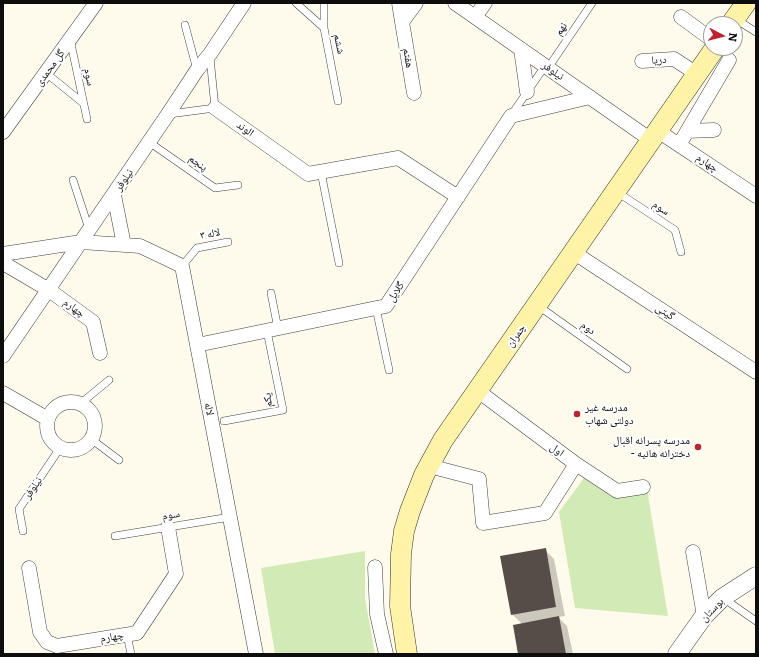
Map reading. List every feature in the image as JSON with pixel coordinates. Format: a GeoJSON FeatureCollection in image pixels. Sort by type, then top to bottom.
{"type":"FeatureCollection","features":[{"type":"Feature","properties":{"kind":"main road","name":"چمران"},"geometry":{"type":"LineString","coordinates":[[407,654],[400,606],[401,554],[404,532],[410,511],[429,466],[443,440],[697,74],[720,56]]}},
{"type":"Feature","properties":{"kind":"street","name":"نیلوفر"},"geometry":{"type":"LineString","coordinates":[[3,356],[244,3]]}},
{"type":"Feature","properties":{"kind":"street","name":"هفتم"},"geometry":{"type":"LineString","coordinates":[[399,3],[414,93]]}},
{"type":"Feature","properties":{"kind":"street"},"geometry":{"type":"LineString","coordinates":[[402,22],[416,3]]}},
{"type":"Feature","properties":{"kind":"street","name":"نیلوفر"},"geometry":{"type":"LineString","coordinates":[[455,3],[590,97],[655,135]]}},
{"type":"Feature","properties":{"kind":"street"},"geometry":{"type":"LineString","coordinates":[[475,17],[485,3]]}},
{"type":"Feature","properties":{"kind":"street","name":"گل محمدی"},"geometry":{"type":"LineString","coordinates":[[3,132],[98,4]]}},
{"type":"Feature","properties":{"kind":"street"},"geometry":{"type":"LineString","coordinates":[[681,17],[703,33]]}},
{"type":"Feature","properties":{"kind":"street"},"geometry":{"type":"LineString","coordinates":[[521,49],[527,92]]}},
{"type":"Feature","properties":{"kind":"street"},"geometry":{"type":"LineString","coordinates":[[679,145],[687,131],[721,56]]}},
{"type":"Feature","properties":{"kind":"street","name":"دریا"},"geometry":{"type":"LineString","coordinates":[[642,61],[674,59],[697,74]]}},
{"type":"Feature","properties":{"kind":"street"},"geometry":{"type":"LineString","coordinates":[[511,116],[590,97]]}},
{"type":"Feature","properties":{"kind":"street","name":"الوند"},"geometry":{"type":"LineString","coordinates":[[214,108],[308,174],[398,158],[458,197]]}},
{"type":"Feature","properties":{"kind":"street","name":"گلایل"},"geometry":{"type":"LineString","coordinates":[[197,346],[386,306],[511,116]]}},
{"type":"Feature","properties":{"kind":"street"},"geometry":{"type":"LineString","coordinates":[[687,131],[714,130]]}},
{"type":"Feature","properties":{"kind":"street","name":"چهارم"},"geometry":{"type":"LineString","coordinates":[[655,135],[679,145],[756,196]]}},
{"type":"Feature","properties":{"kind":"street"},"geometry":{"type":"LineString","coordinates":[[114,194],[124,245]]}},
{"type":"Feature","properties":{"kind":"street"},"geometry":{"type":"LineString","coordinates":[[3,254],[81,242],[140,246],[182,266]]}},
{"type":"Feature","properties":{"kind":"street","name":"گیتی"},"geometry":{"type":"LineString","coordinates":[[573,252],[756,372]]}},
{"type":"Feature","properties":{"kind":"street"},"geometry":{"type":"LineString","coordinates":[[3,263],[49,290]]}},
{"type":"Feature","properties":{"kind":"street","name":"لاله"},"geometry":{"type":"LineString","coordinates":[[182,266],[256,654]]}},
{"type":"Feature","properties":{"kind":"street","name":"چهارم"},"geometry":{"type":"LineString","coordinates":[[49,290],[93,322],[100,353]]}},
{"type":"Feature","properties":{"kind":"street","name":"اول"},"geometry":{"type":"LineString","coordinates":[[478,391],[576,464],[617,491],[643,487]]}},
{"type":"Feature","properties":{"kind":"street"},"geometry":{"type":"LineString","coordinates":[[3,393],[48,419]]}},
{"type":"Feature","properties":{"kind":"street"},"geometry":{"type":"LineString","coordinates":[[73,402],[80,404],[87,408],[95,421],[95,429],[91,440],[83,447],[75,450],[60,448],[53,443],[49,435],[47,427],[48,419],[58,406],[73,402]]}},
{"type":"Feature","properties":{"kind":"street"},"geometry":{"type":"LineString","coordinates":[[429,466],[479,479],[483,523],[546,513],[576,464]]}},
{"type":"Feature","properties":{"kind":"street","name":"چهارم"},"geometry":{"type":"LineString","coordinates":[[29,568],[40,632],[47,642],[57,646],[137,633],[176,574],[168,527]]}},
{"type":"Feature","properties":{"kind":"street"},"geometry":{"type":"LineString","coordinates":[[693,552],[704,616]]}},
{"type":"Feature","properties":{"kind":"street"},"geometry":{"type":"LineString","coordinates":[[375,567],[377,614],[386,654]]}},
{"type":"Feature","properties":{"kind":"street","name":"بوستان"},"geometry":{"type":"LineString","coordinates":[[678,654],[704,616],[722,598],[756,576]]}},
{"type":"Feature","properties":{"kind":"lane","name":"ششم"},"geometry":{"type":"LineString","coordinates":[[296,3],[324,28],[338,101]]}},
{"type":"Feature","properties":{"kind":"lane"},"geometry":{"type":"LineString","coordinates":[[324,3],[324,28]]}},
{"type":"Feature","properties":{"kind":"lane","name":"نهم"},"geometry":{"type":"LineString","coordinates":[[546,67],[592,3]]}},
{"type":"Feature","properties":{"kind":"lane"},"geometry":{"type":"LineString","coordinates":[[737,15],[756,32]]}},
{"type":"Feature","properties":{"kind":"lane"},"geometry":{"type":"LineString","coordinates":[[185,25],[197,70]]}},
{"type":"Feature","properties":{"kind":"lane","name":"سوم"},"geometry":{"type":"LineString","coordinates":[[70,40],[86,119]]}},
{"type":"Feature","properties":{"kind":"lane"},"geometry":{"type":"LineString","coordinates":[[168,114],[214,108],[210,54]]}},
{"type":"Feature","properties":{"kind":"lane","name":"گلایل"},"geometry":{"type":"LineString","coordinates":[[511,116],[546,67]]}},
{"type":"Feature","properties":{"kind":"lane"},"geometry":{"type":"LineString","coordinates":[[46,73],[83,103]]}},
{"type":"Feature","properties":{"kind":"lane","name":"پنجم"},"geometry":{"type":"LineString","coordinates":[[149,142],[215,188],[238,185]]}},
{"type":"Feature","properties":{"kind":"lane"},"geometry":{"type":"LineString","coordinates":[[321,172],[340,263]]}},
{"type":"Feature","properties":{"kind":"lane"},"geometry":{"type":"LineString","coordinates":[[73,180],[89,229]]}},
{"type":"Feature","properties":{"kind":"lane","name":"سوم"},"geometry":{"type":"LineString","coordinates":[[616,191],[675,230],[681,252]]}},
{"type":"Feature","properties":{"kind":"lane","name":"لاله ۳"},"geometry":{"type":"LineString","coordinates":[[182,266],[197,248],[228,242]]}},
{"type":"Feature","properties":{"kind":"lane"},"geometry":{"type":"LineString","coordinates":[[271,293],[273,330]]}},
{"type":"Feature","properties":{"kind":"lane","name":"دوم"},"geometry":{"type":"LineString","coordinates":[[537,305],[627,369]]}},
{"type":"Feature","properties":{"kind":"lane"},"geometry":{"type":"LineString","coordinates":[[376,308],[389,370]]}},
{"type":"Feature","properties":{"kind":"lane","name":"یکم"},"geometry":{"type":"LineString","coordinates":[[224,421],[283,410],[273,330]]}},
{"type":"Feature","properties":{"kind":"lane"},"geometry":{"type":"LineString","coordinates":[[80,404],[109,380]]}},
{"type":"Feature","properties":{"kind":"lane"},"geometry":{"type":"LineString","coordinates":[[91,440],[119,460]]}},
{"type":"Feature","properties":{"kind":"lane","name":"نیلوفر"},"geometry":{"type":"LineString","coordinates":[[23,531],[19,508],[60,448]]}},
{"type":"Feature","properties":{"kind":"lane","name":"سوم"},"geometry":{"type":"LineString","coordinates":[[116,536],[230,516]]}},
{"type":"Feature","properties":{"kind":"lane"},"geometry":{"type":"LineString","coordinates":[[722,598],[756,621]]}},
{"type":"Feature","properties":{"kind":"lane"},"geometry":{"type":"LineString","coordinates":[[127,635],[131,654]]}},
{"type":"Feature","properties":{"kind":"green space"},"geometry":{"type":"Polygon","coordinates":[[[584,478],[647,489],[668,616],[575,608],[559,512],[584,478]]]}},
{"type":"Feature","properties":{"kind":"green space"},"geometry":{"type":"Polygon","coordinates":[[[365,551],[365,598],[375,654],[275,654],[261,568],[365,551]]]}},
{"type":"Feature","properties":{"kind":"building"},"geometry":{"type":"Polygon","coordinates":[[[546,548],[556,607],[511,615],[500,556],[546,548]]]}},
{"type":"Feature","properties":{"kind":"building"},"geometry":{"type":"Polygon","coordinates":[[[559,616],[566,654],[518,654],[513,625],[559,616]]]}},
{"type":"Feature","properties":{"kind":"place","name":"مدرسه غیر دولتی شهاب"},"geometry":{"type":"Point","coordinates":[577,414]}},
{"type":"Feature","properties":{"kind":"place","name":"مدرسه پسرانه اقبال - دخترانه هانیه"},"geometry":{"type":"Point","coordinates":[698,447]}}]}
